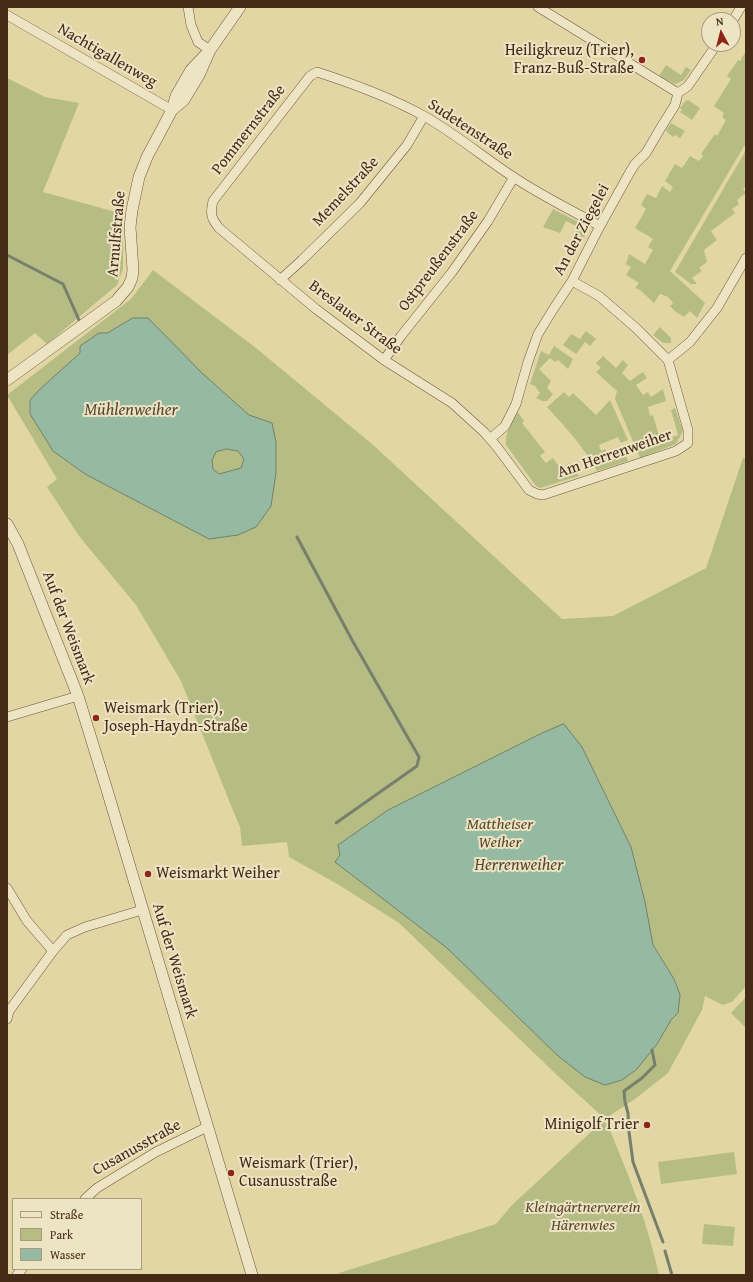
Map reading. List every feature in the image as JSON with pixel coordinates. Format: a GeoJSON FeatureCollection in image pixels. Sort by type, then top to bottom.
{"type":"FeatureCollection","features":[{"type":"Feature","properties":{"kind":"street"},"geometry":{"type":"LineString","coordinates":[[188,7],[191,25],[198,42],[210,50]]}},
{"type":"Feature","properties":{"kind":"street","name":"Arnulfstraße"},"geometry":{"type":"LineString","coordinates":[[7,380],[116,300],[128,287],[132,274],[130,228],[132,210],[136,190],[147,157],[172,110],[184,100],[199,75],[210,50],[240,7]]}},
{"type":"Feature","properties":{"kind":"street"},"geometry":{"type":"LineString","coordinates":[[538,7],[678,93]]}},
{"type":"Feature","properties":{"kind":"street","name":"Nachtigallenweg"},"geometry":{"type":"LineString","coordinates":[[7,15],[172,110]]}},
{"type":"Feature","properties":{"kind":"street","name":"An der Ziegelei"},"geometry":{"type":"LineString","coordinates":[[490,440],[505,426],[516,404],[538,334],[572,282],[600,226],[635,164],[646,153],[675,105],[678,93],[688,86],[711,52]]}},
{"type":"Feature","properties":{"kind":"street","name":"Sudetenstraße"},"geometry":{"type":"LineString","coordinates":[[317,72],[366,88],[424,116],[514,177],[554,202],[600,226]]}},
{"type":"Feature","properties":{"kind":"street","name":"Pommernstraße"},"geometry":{"type":"LineString","coordinates":[[211,210],[213,201],[310,76],[317,72]]}},
{"type":"Feature","properties":{"kind":"street","name":"Memelstraße"},"geometry":{"type":"LineString","coordinates":[[280,280],[360,203],[407,145],[424,116]]}},
{"type":"Feature","properties":{"kind":"street","name":"Ostpreußenstraße"},"geometry":{"type":"LineString","coordinates":[[384,360],[400,336],[457,266],[488,221],[514,177]]}},
{"type":"Feature","properties":{"kind":"street","name":"Breslauer Straße"},"geometry":{"type":"LineString","coordinates":[[211,210],[213,220],[219,228],[280,280],[384,360],[452,403],[477,425],[490,440]]}},
{"type":"Feature","properties":{"kind":"street"},"geometry":{"type":"LineString","coordinates":[[572,282],[599,296],[636,328],[668,360],[690,342],[716,308],[746,258]]}},
{"type":"Feature","properties":{"kind":"street","name":"Am Herrenweiher"},"geometry":{"type":"LineString","coordinates":[[490,440],[529,490],[543,495],[676,451],[688,443],[688,430],[668,360]]}},
{"type":"Feature","properties":{"kind":"street","name":"Auf der Weismark"},"geometry":{"type":"LineString","coordinates":[[7,524],[18,544],[78,696],[252,1275]]}},
{"type":"Feature","properties":{"kind":"street"},"geometry":{"type":"LineString","coordinates":[[7,717],[78,696]]}},
{"type":"Feature","properties":{"kind":"street"},"geometry":{"type":"LineString","coordinates":[[7,888],[27,921],[53,950]]}},
{"type":"Feature","properties":{"kind":"street"},"geometry":{"type":"LineString","coordinates":[[7,1019],[10,1011],[53,950],[67,934],[142,910]]}},
{"type":"Feature","properties":{"kind":"street","name":"Cusanusstraße"},"geometry":{"type":"LineString","coordinates":[[85,1198],[97,1188],[156,1152],[207,1127]]}},
{"type":"Feature","properties":{"kind":"green space"},"geometry":{"type":"Polygon","coordinates":[[[746,51],[746,143],[670,271],[705,303],[697,318],[690,311],[684,317],[670,306],[673,303],[668,297],[660,294],[654,303],[640,290],[635,288],[639,283],[626,275],[631,267],[623,263],[626,264],[629,254],[645,264],[653,250],[648,247],[653,239],[635,228],[646,209],[641,205],[647,194],[656,198],[662,186],[670,192],[673,187],[665,181],[675,164],[682,168],[690,156],[699,161],[703,156],[701,154],[715,134],[717,136],[726,120],[722,117],[724,113],[714,106],[731,79],[727,76],[738,60],[740,61],[746,51]]]}},
{"type":"Feature","properties":{"kind":"green space"},"geometry":{"type":"Polygon","coordinates":[[[666,65],[681,75],[686,67],[691,70],[684,80],[675,84],[659,76],[666,65]]]}},
{"type":"Feature","properties":{"kind":"green space"},"geometry":{"type":"Polygon","coordinates":[[[7,78],[45,97],[79,103],[43,192],[123,214],[123,269],[117,285],[47,344],[35,333],[7,355],[7,78]]]}},
{"type":"Feature","properties":{"kind":"green space"},"geometry":{"type":"Polygon","coordinates":[[[686,100],[700,108],[692,120],[680,112],[682,110],[680,108],[686,100]]]}},
{"type":"Feature","properties":{"kind":"green space"},"geometry":{"type":"Polygon","coordinates":[[[671,123],[685,131],[680,138],[675,135],[673,137],[667,132],[666,130],[671,123]]]}},
{"type":"Feature","properties":{"kind":"green space"},"geometry":{"type":"Polygon","coordinates":[[[746,150],[746,186],[743,189],[746,193],[737,200],[739,204],[732,209],[735,213],[711,231],[717,240],[704,250],[707,262],[699,268],[702,271],[692,278],[697,284],[691,284],[675,272],[746,150]]]}},
{"type":"Feature","properties":{"kind":"green space"},"geometry":{"type":"Polygon","coordinates":[[[553,209],[584,225],[586,233],[582,242],[573,238],[578,227],[566,221],[560,233],[543,227],[553,209]]]}},
{"type":"Feature","properties":{"kind":"green space","name":"Mattheiser Weiher"},"geometry":{"type":"Polygon","coordinates":[[[153,270],[256,348],[372,444],[562,619],[613,616],[706,568],[743,458],[746,458],[746,986],[732,1002],[723,1005],[705,996],[702,1010],[668,1073],[635,1099],[605,1119],[559,1077],[399,923],[339,885],[289,857],[287,842],[242,846],[240,827],[181,681],[136,605],[79,536],[47,487],[57,479],[7,395],[131,299],[153,270]]]}},
{"type":"Feature","properties":{"kind":"green space"},"geometry":{"type":"Polygon","coordinates":[[[660,327],[671,338],[671,343],[663,343],[653,335],[660,327]]]}},
{"type":"Feature","properties":{"kind":"green space"},"geometry":{"type":"Polygon","coordinates":[[[586,331],[596,339],[590,346],[585,342],[576,354],[563,345],[571,334],[580,339],[586,331]]]}},
{"type":"Feature","properties":{"kind":"green space"},"geometry":{"type":"Polygon","coordinates":[[[554,346],[573,359],[568,369],[558,360],[555,362],[550,358],[539,369],[551,381],[547,388],[553,394],[547,401],[542,401],[536,398],[540,393],[535,386],[530,384],[541,351],[549,355],[554,346]]]}},
{"type":"Feature","properties":{"kind":"green space"},"geometry":{"type":"Polygon","coordinates":[[[603,356],[616,368],[623,360],[628,365],[622,373],[630,381],[643,372],[647,378],[636,385],[643,395],[648,392],[651,397],[663,389],[666,401],[648,407],[650,416],[653,415],[659,435],[665,433],[667,439],[678,435],[671,410],[675,408],[683,431],[676,444],[640,458],[615,399],[617,391],[596,372],[601,368],[596,363],[603,356]]]}},
{"type":"Feature","properties":{"kind":"green space"},"geometry":{"type":"Polygon","coordinates":[[[564,392],[569,397],[573,393],[596,415],[610,400],[628,440],[621,443],[618,437],[599,445],[601,451],[605,449],[610,459],[625,453],[628,461],[597,471],[580,445],[547,407],[564,392]]]}},
{"type":"Feature","properties":{"kind":"green space"},"geometry":{"type":"Polygon","coordinates":[[[518,412],[524,421],[522,423],[545,452],[540,456],[546,463],[553,458],[561,469],[569,463],[579,476],[540,488],[536,486],[506,445],[506,436],[518,412]]]}},
{"type":"Feature","properties":{"kind":"green space"},"geometry":{"type":"Polygon","coordinates":[[[746,997],[746,1028],[731,1013],[746,997]]]}},
{"type":"Feature","properties":{"kind":"green space","name":"Kleingärtnerverein Härenwies"},"geometry":{"type":"Polygon","coordinates":[[[605,1119],[636,1196],[649,1235],[659,1275],[340,1275],[339,1273],[496,1224],[512,1205],[605,1119]]]}},
{"type":"Feature","properties":{"kind":"green space"},"geometry":{"type":"Polygon","coordinates":[[[734,1152],[737,1174],[661,1184],[658,1162],[734,1152]]]}},
{"type":"Feature","properties":{"kind":"green space"},"geometry":{"type":"Polygon","coordinates":[[[704,1224],[735,1227],[733,1246],[702,1244],[704,1224]]]}},
{"type":"Feature","properties":{"kind":"water","name":"Mühlenweiher"},"geometry":{"type":"Polygon","coordinates":[[[133,318],[148,318],[202,373],[249,415],[272,423],[276,442],[276,473],[271,506],[256,527],[238,535],[209,539],[85,474],[53,451],[30,414],[30,400],[80,353],[80,346],[99,333],[107,333],[133,318]],[[227,449],[216,452],[212,460],[213,469],[219,474],[241,468],[244,459],[238,451],[227,449]]]}},
{"type":"Feature","properties":{"kind":"water","name":"Herrenweiher"},"geometry":{"type":"Polygon","coordinates":[[[564,724],[582,747],[631,847],[645,902],[653,945],[674,979],[680,995],[678,1013],[671,1020],[657,1044],[637,1069],[622,1080],[605,1085],[585,1077],[557,1055],[447,948],[335,862],[340,855],[338,845],[388,810],[540,734],[564,724]]]}},
{"type":"Feature","properties":{"kind":"waterway"},"geometry":{"type":"LineString","coordinates":[[7,255],[63,284],[79,320]]}},
{"type":"Feature","properties":{"kind":"waterway"},"geometry":{"type":"LineString","coordinates":[[297,537],[352,640],[419,757],[417,766],[336,823]]}},
{"type":"Feature","properties":{"kind":"waterway"},"geometry":{"type":"LineString","coordinates":[[652,1050],[655,1065],[642,1078],[624,1091],[628,1113],[633,1162],[663,1242]]}},
{"type":"Feature","properties":{"kind":"waterway"},"geometry":{"type":"LineString","coordinates":[[665,1251],[672,1275]]}},
{"type":"Feature","properties":{"kind":"place","name":"Heiligkreuz (Trier), Franz-Buß-Straße"},"geometry":{"type":"Point","coordinates":[642,60]}},
{"type":"Feature","properties":{"kind":"place","name":"Weismark (Trier), Joseph-Haydn-Straße"},"geometry":{"type":"Point","coordinates":[96,718]}},
{"type":"Feature","properties":{"kind":"place","name":"Weismarkt Weiher"},"geometry":{"type":"Point","coordinates":[148,874]}},
{"type":"Feature","properties":{"kind":"place","name":"Minigolf Trier"},"geometry":{"type":"Point","coordinates":[647,1125]}},
{"type":"Feature","properties":{"kind":"place","name":"Weismark (Trier), Cusanusstraße"},"geometry":{"type":"Point","coordinates":[231,1173]}}]}
